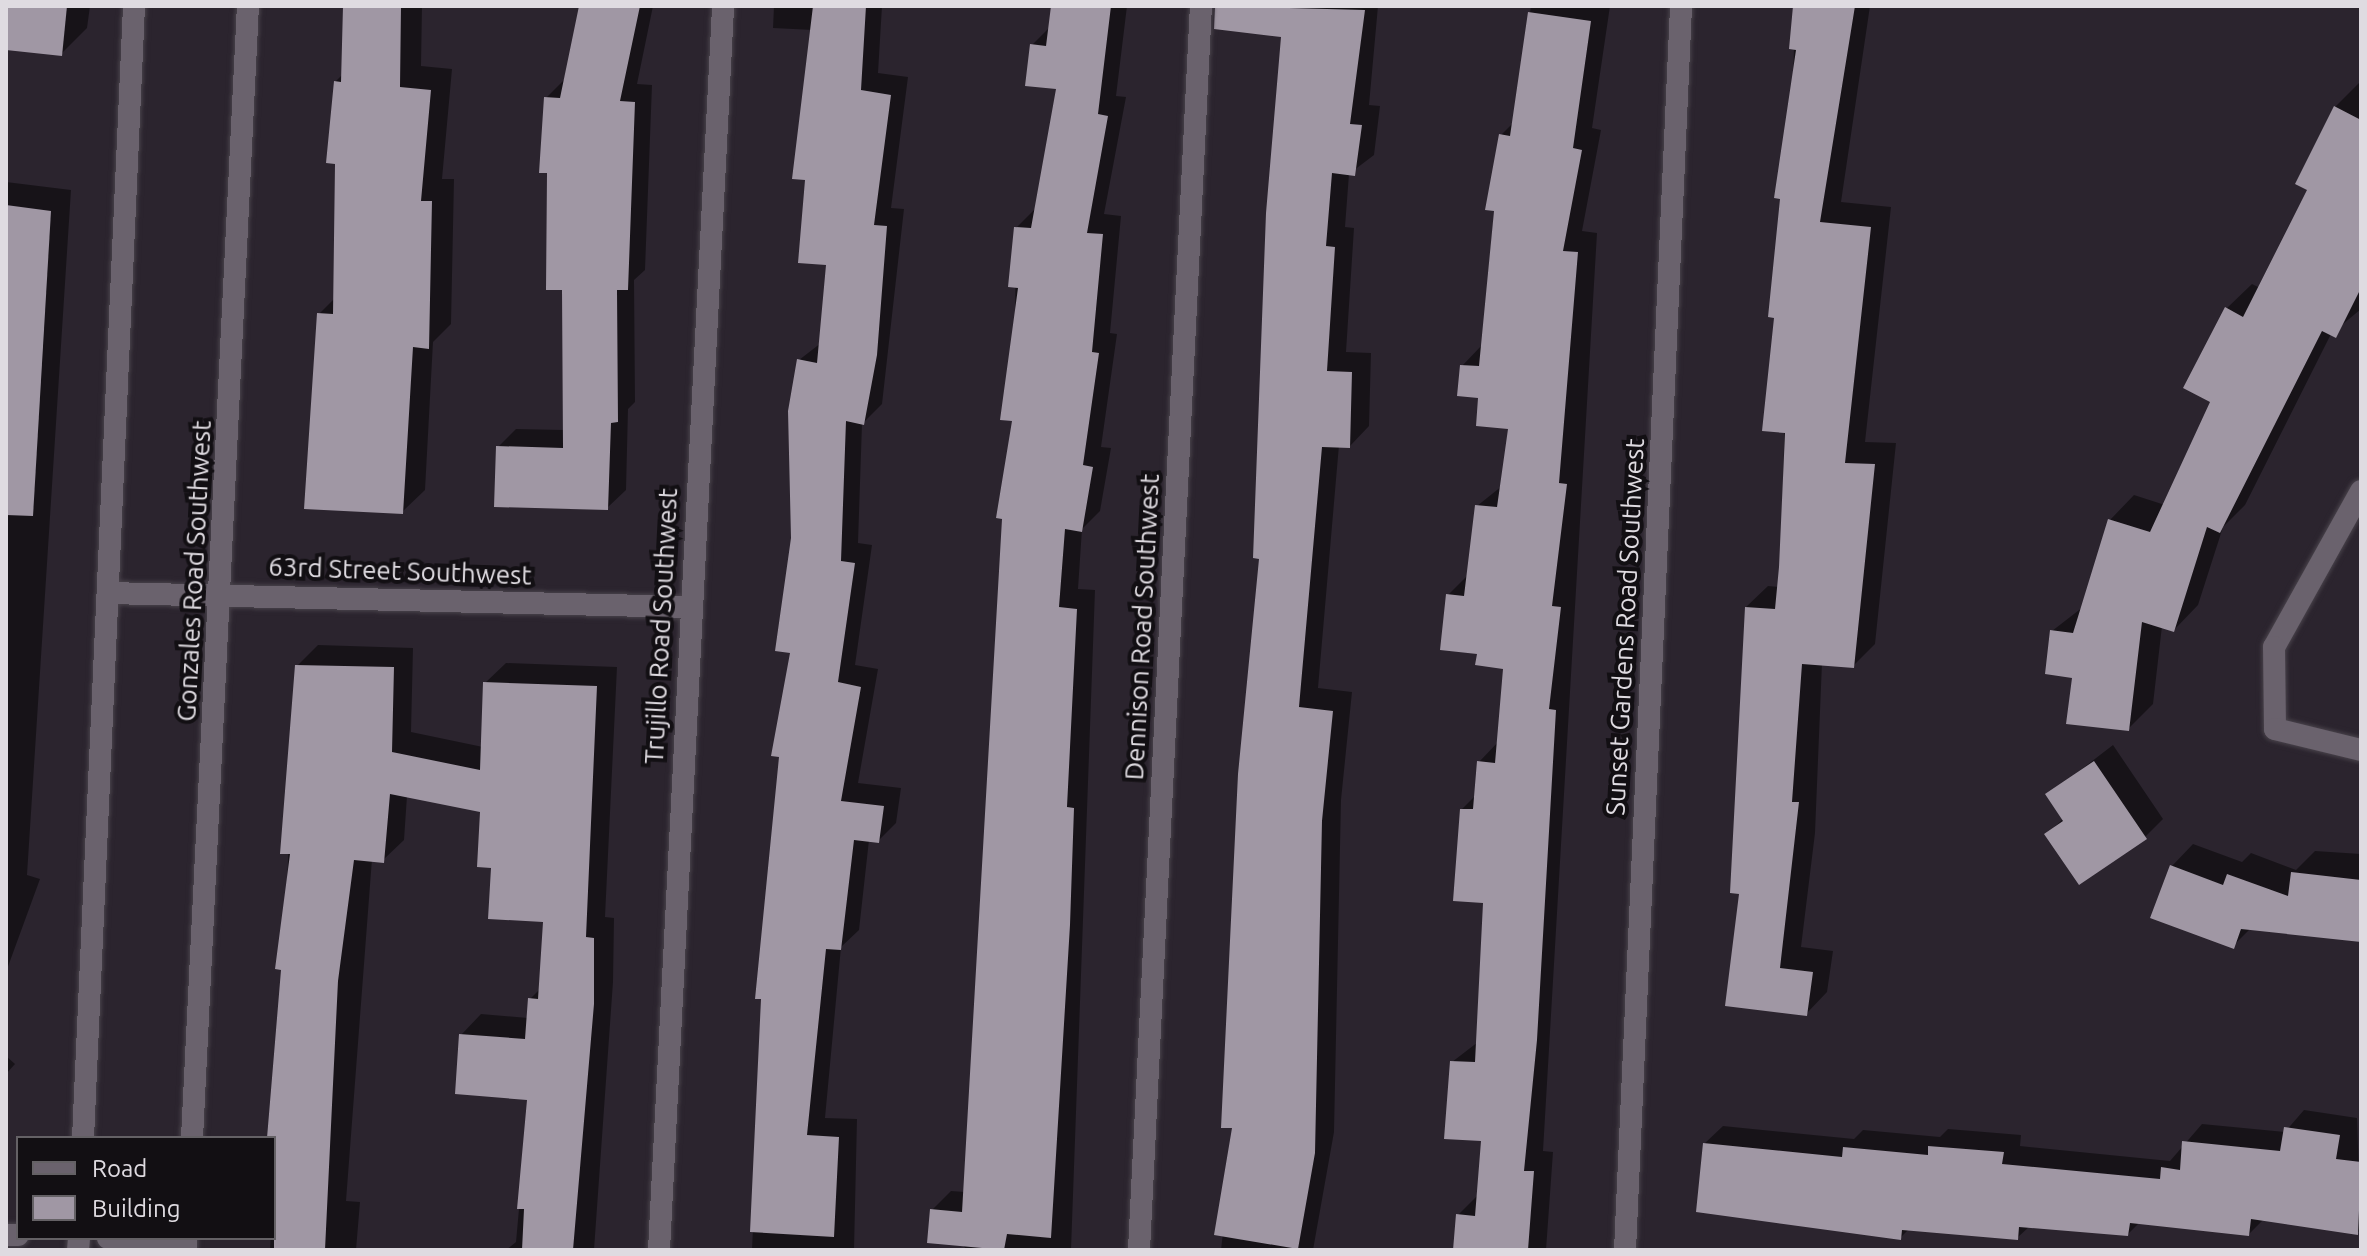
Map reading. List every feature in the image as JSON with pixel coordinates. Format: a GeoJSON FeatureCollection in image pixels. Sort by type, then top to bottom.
{"type":"FeatureCollection","features":[{"type":"Feature","properties":{"kind":"street"},"geometry":{"type":"LineString","coordinates":[[83,1136],[134,6]]}},
{"type":"Feature","properties":{"kind":"street","name":"Gonzales Road Southwest"},"geometry":{"type":"LineString","coordinates":[[192,1136],[248,6]]}},
{"type":"Feature","properties":{"kind":"street","name":"Trujillo Road Southwest"},"geometry":{"type":"LineString","coordinates":[[659,1250],[723,6]]}},
{"type":"Feature","properties":{"kind":"street","name":"Dennison Road Southwest"},"geometry":{"type":"LineString","coordinates":[[1139,1250],[1201,6]]}},
{"type":"Feature","properties":{"kind":"street","name":"Sunset Gardens Road Southwest"},"geometry":{"type":"LineString","coordinates":[[1625,1250],[1681,6]]}},
{"type":"Feature","properties":{"kind":"street"},"geometry":{"type":"LineString","coordinates":[[2361,491],[2274,647],[2275,729],[2361,750]]}},
{"type":"Feature","properties":{"kind":"street","name":"63rd Street Southwest"},"geometry":{"type":"LineString","coordinates":[[108,593],[690,607]]}},
{"type":"Feature","properties":{"kind":"street"},"geometry":{"type":"LineString","coordinates":[[139,1240],[186,1243]]}},
{"type":"Feature","properties":{"kind":"building"},"geometry":{"type":"Polygon","coordinates":[[[6,6],[67,6],[62,56],[6,50],[6,6]]]}},
{"type":"Feature","properties":{"kind":"building"},"geometry":{"type":"Polygon","coordinates":[[[343,6],[401,6],[400,87],[431,90],[421,201],[432,201],[429,349],[413,347],[403,514],[304,509],[317,313],[333,314],[335,164],[326,163],[334,81],[341,82],[343,6]]]}},
{"type":"Feature","properties":{"kind":"building"},"geometry":{"type":"Polygon","coordinates":[[[579,6],[640,6],[620,101],[635,102],[628,290],[617,290],[618,422],[611,423],[608,510],[494,507],[496,446],[563,448],[562,290],[546,290],[547,173],[539,173],[544,97],[560,98],[579,6]]]}},
{"type":"Feature","properties":{"kind":"building"},"geometry":{"type":"Polygon","coordinates":[[[813,6],[866,6],[861,90],[891,95],[874,225],[887,226],[877,355],[864,425],[846,421],[841,561],[855,563],[838,682],[861,687],[841,801],[884,806],[879,843],[854,840],[841,950],[826,949],[807,1135],[839,1137],[834,1237],[750,1232],[761,999],[755,999],[779,757],[771,756],[790,653],[775,651],[791,538],[788,411],[797,359],[817,363],[826,265],[798,263],[805,180],[792,179],[813,6]]]}},
{"type":"Feature","properties":{"kind":"building"},"geometry":{"type":"Polygon","coordinates":[[[1051,6],[1111,6],[1098,114],[1108,116],[1087,233],[1103,234],[1092,352],[1099,353],[1083,465],[1093,467],[1082,532],[1065,529],[1059,607],[1077,609],[1067,807],[1074,808],[1070,925],[1051,1238],[1007,1234],[1004,1250],[927,1243],[930,1209],[962,1212],[1002,519],[996,518],[1012,421],[1000,420],[1018,288],[1008,287],[1014,227],[1031,228],[1056,89],[1025,86],[1030,44],[1046,46],[1051,6]]]}},
{"type":"Feature","properties":{"kind":"building"},"geometry":{"type":"Polygon","coordinates":[[[1215,6],[1365,10],[1350,124],[1362,125],[1355,176],[1332,173],[1326,246],[1335,247],[1327,371],[1352,372],[1350,448],[1322,447],[1299,707],[1333,711],[1322,821],[1315,1153],[1298,1249],[1214,1235],[1232,1128],[1221,1128],[1238,774],[1259,559],[1253,558],[1266,213],[1281,37],[1214,29],[1215,6]]]}},
{"type":"Feature","properties":{"kind":"building"},"geometry":{"type":"Polygon","coordinates":[[[1793,6],[1855,6],[1820,222],[1871,227],[1845,463],[1875,464],[1854,668],[1802,664],[1792,802],[1799,802],[1780,968],[1813,972],[1807,1016],[1725,1006],[1739,894],[1730,893],[1745,607],[1775,609],[1779,567],[1785,433],[1762,431],[1774,318],[1768,317],[1780,199],[1774,198],[1796,50],[1789,49],[1793,6]]]}},
{"type":"Feature","properties":{"kind":"building"},"geometry":{"type":"Polygon","coordinates":[[[1528,12],[1591,21],[1573,148],[1582,150],[1563,251],[1578,252],[1559,483],[1567,484],[1552,606],[1561,607],[1549,709],[1556,710],[1537,1040],[1524,1171],[1534,1171],[1528,1250],[1453,1250],[1456,1214],[1475,1216],[1481,1141],[1444,1139],[1450,1061],[1475,1062],[1483,903],[1453,901],[1460,809],[1473,809],[1477,761],[1495,763],[1503,669],[1475,665],[1477,654],[1440,650],[1446,594],[1464,596],[1475,505],[1497,507],[1508,429],[1476,426],[1478,398],[1457,396],[1460,365],[1479,366],[1494,211],[1485,210],[1499,134],[1510,136],[1528,12]]]}},
{"type":"Feature","properties":{"kind":"building"},"geometry":{"type":"Polygon","coordinates":[[[2334,106],[2361,120],[2361,288],[2336,338],[2322,331],[2220,533],[2207,527],[2174,632],[2142,622],[2129,731],[2066,724],[2072,678],[2045,674],[2050,630],[2073,633],[2108,519],[2150,532],[2210,402],[2183,388],[2225,307],[2243,317],[2307,190],[2295,184],[2334,106]]]}},
{"type":"Feature","properties":{"kind":"building"},"geometry":{"type":"Polygon","coordinates":[[[6,205],[51,211],[33,516],[6,515],[6,205]]]}},
{"type":"Feature","properties":{"kind":"building"},"geometry":{"type":"Polygon","coordinates":[[[295,665],[394,667],[392,752],[480,770],[483,682],[597,686],[586,937],[594,938],[594,1004],[573,1250],[522,1250],[524,1209],[517,1209],[527,1100],[455,1094],[459,1034],[525,1039],[528,998],[538,999],[543,922],[488,919],[491,868],[477,867],[480,812],[390,794],[384,863],[354,860],[338,981],[325,1250],[274,1250],[276,1136],[267,1136],[281,970],[275,969],[290,854],[280,854],[295,665]]]}},
{"type":"Feature","properties":{"kind":"building"},"geometry":{"type":"Polygon","coordinates":[[[2094,761],[2147,839],[2079,885],[2044,834],[2063,821],[2045,794],[2094,761]]]}},
{"type":"Feature","properties":{"kind":"building"},"geometry":{"type":"Polygon","coordinates":[[[2170,865],[2223,885],[2227,874],[2288,896],[2291,872],[2361,880],[2361,942],[2241,929],[2234,949],[2150,918],[2170,865]]]}},
{"type":"Feature","properties":{"kind":"building"},"geometry":{"type":"Polygon","coordinates":[[[2284,1127],[2340,1135],[2336,1159],[2361,1162],[2358,1235],[2251,1219],[2249,1236],[2130,1223],[2128,1236],[2019,1227],[2018,1240],[1902,1230],[1901,1240],[1696,1212],[1703,1143],[1842,1157],[1843,1147],[1928,1155],[1928,1146],[2004,1152],[2002,1164],[2160,1179],[2161,1167],[2180,1170],[2182,1141],[2280,1151],[2284,1127]]]}}]}
